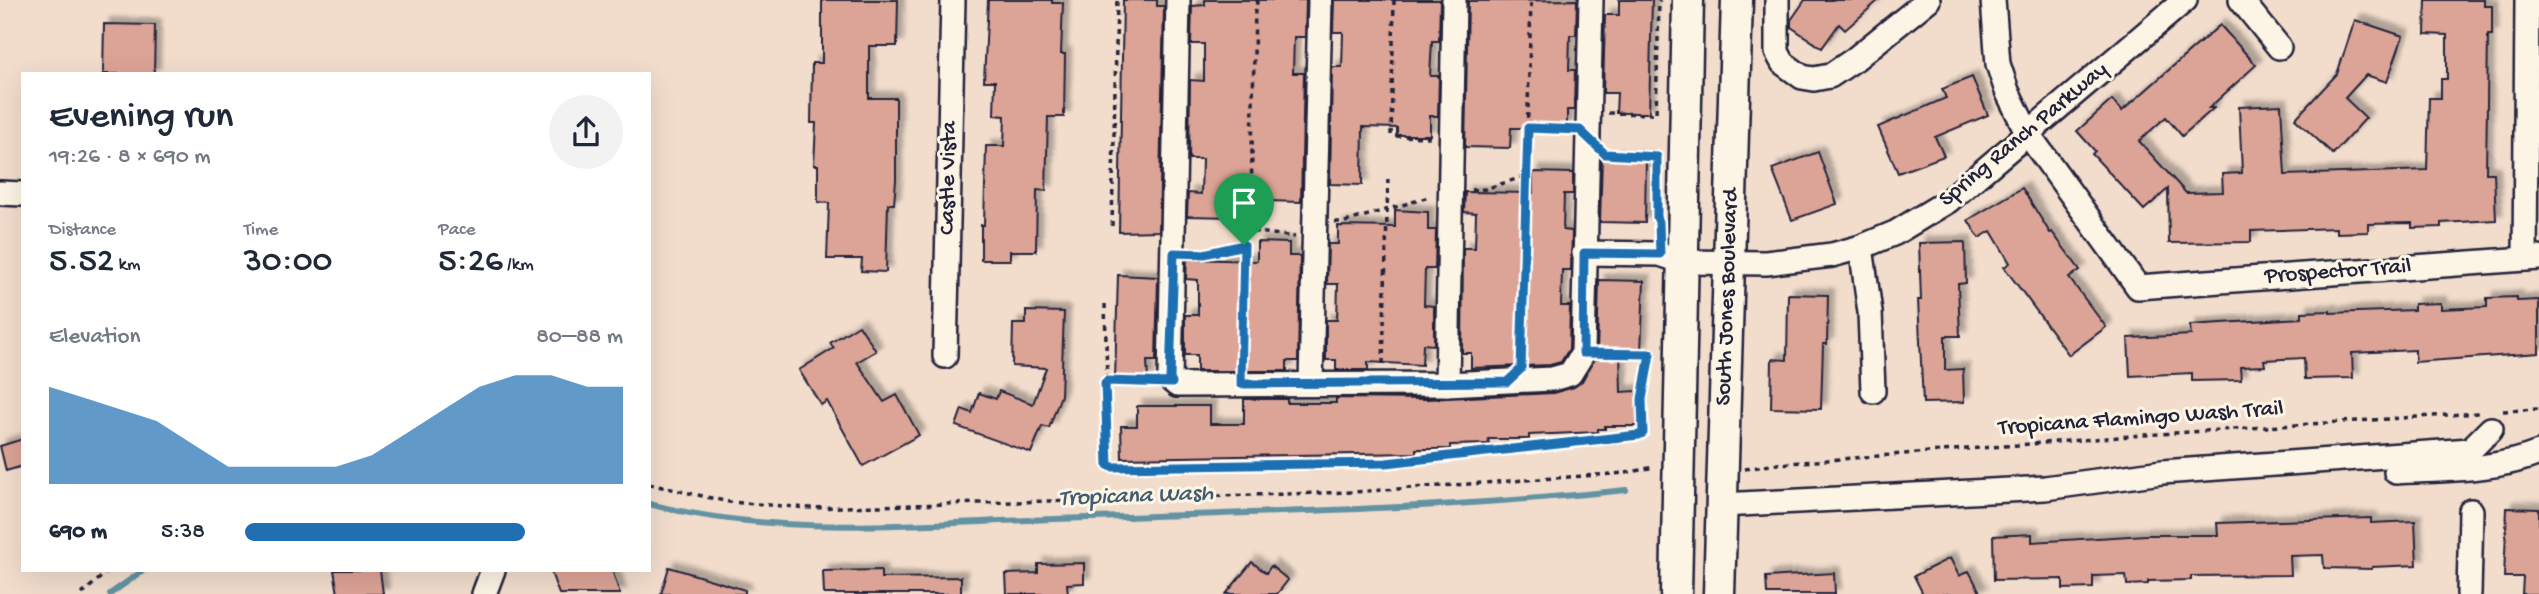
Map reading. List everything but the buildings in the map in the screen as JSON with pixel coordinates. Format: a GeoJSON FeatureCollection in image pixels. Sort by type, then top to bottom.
{"type":"FeatureCollection","features":[{"type":"Feature","properties":{"kind":"main road","name":"South Jones Boulevard"},"geometry":{"type":"LineString","coordinates":[[1676,594],[1688,0]]}},
{"type":"Feature","properties":{"kind":"main road","name":"South Jones Boulevard"},"geometry":{"type":"LineString","coordinates":[[1719,594],[1737,0]]}},
{"type":"Feature","properties":{"kind":"street","name":"Castle Vista"},"geometry":{"type":"LineString","coordinates":[[945,356],[953,0]]}},
{"type":"Feature","properties":{"kind":"street"},"geometry":{"type":"LineString","coordinates":[[1178,0],[1170,379],[1177,385],[1447,384],[1552,379],[1570,374],[1583,353],[1591,0]]}},
{"type":"Feature","properties":{"kind":"street"},"geometry":{"type":"LineString","coordinates":[[1311,383],[1320,0]]}},
{"type":"Feature","properties":{"kind":"street"},"geometry":{"type":"LineString","coordinates":[[1447,384],[1454,0]]}},
{"type":"Feature","properties":{"kind":"street"},"geometry":{"type":"LineString","coordinates":[[1777,0],[1777,52],[1783,63],[1802,77],[1814,79],[1830,75],[1855,59],[1928,0]]}},
{"type":"Feature","properties":{"kind":"street"},"geometry":{"type":"LineString","coordinates":[[1993,0],[1998,64],[2007,92],[2028,134]]}},
{"type":"Feature","properties":{"kind":"street","name":"Spring Ranch Parkway"},"geometry":{"type":"LineString","coordinates":[[1584,253],[1660,254],[1684,262],[1766,263],[1832,255],[1895,233],[1948,201],[2185,0]]}},
{"type":"Feature","properties":{"kind":"street"},"geometry":{"type":"LineString","coordinates":[[2241,0],[2279,47]]}},
{"type":"Feature","properties":{"kind":"street"},"geometry":{"type":"LineString","coordinates":[[2527,0],[2532,258]]}},
{"type":"Feature","properties":{"kind":"street","name":"Prospector Trail"},"geometry":{"type":"LineString","coordinates":[[2028,134],[2138,287],[2532,258]]}},
{"type":"Feature","properties":{"kind":"street"},"geometry":{"type":"LineString","coordinates":[[0,193],[21,194]]}},
{"type":"Feature","properties":{"kind":"street"},"geometry":{"type":"LineString","coordinates":[[1861,247],[1870,312],[1873,391]]}},
{"type":"Feature","properties":{"kind":"street"},"geometry":{"type":"LineString","coordinates":[[1722,505],[2045,488],[2162,472],[2470,450],[2492,418]]}},
{"type":"Feature","properties":{"kind":"street"},"geometry":{"type":"LineString","coordinates":[[2283,463],[2334,476],[2494,465],[2517,462],[2539,453]]}},
{"type":"Feature","properties":{"kind":"street"},"geometry":{"type":"LineString","coordinates":[[2469,594],[2471,511]]}},
{"type":"Feature","properties":{"kind":"street"},"geometry":{"type":"LineString","coordinates":[[484,594],[492,572]]}},
{"type":"Feature","properties":{"kind":"path"},"geometry":{"type":"LineString","coordinates":[[1112,226],[1117,0]]}},
{"type":"Feature","properties":{"kind":"path"},"geometry":{"type":"LineString","coordinates":[[1394,0],[1391,136],[1452,138]]}},
{"type":"Feature","properties":{"kind":"path"},"geometry":{"type":"LineString","coordinates":[[1507,382],[1521,369],[1531,0]]}},
{"type":"Feature","properties":{"kind":"path"},"geometry":{"type":"LineString","coordinates":[[1528,128],[1588,130],[1603,113],[1656,114],[1660,0]]}},
{"type":"Feature","properties":{"kind":"path"},"geometry":{"type":"LineString","coordinates":[[1588,130],[1605,154],[1657,157],[1657,205]]}},
{"type":"Feature","properties":{"kind":"path"},"geometry":{"type":"LineString","coordinates":[[1380,384],[1383,372],[1388,177]]}},
{"type":"Feature","properties":{"kind":"path"},"geometry":{"type":"LineString","coordinates":[[1236,229],[1244,245],[1241,384]]}},
{"type":"Feature","properties":{"kind":"path"},"geometry":{"type":"LineString","coordinates":[[1174,253],[1204,254],[1244,245]]}},
{"type":"Feature","properties":{"kind":"path"},"geometry":{"type":"LineString","coordinates":[[1105,304],[1108,465],[1112,467],[1386,463],[1643,433],[1642,399],[1650,354],[1583,353]]}},
{"type":"Feature","properties":{"kind":"path"},"geometry":{"type":"LineString","coordinates":[[1107,381],[1172,383]]}},
{"type":"Feature","properties":{"kind":"path","name":"Tropicana Flamingo Wash Trail"},"geometry":{"type":"LineString","coordinates":[[1745,469],[1777,464],[2144,435],[2492,418],[2539,409]]}},
{"type":"Feature","properties":{"kind":"path"},"geometry":{"type":"LineString","coordinates":[[651,484],[743,504],[810,508],[1354,492],[1626,473],[1658,466]]}},
{"type":"Feature","properties":{"kind":"path"},"geometry":{"type":"LineString","coordinates":[[82,594],[107,572]]}},
{"type":"Feature","properties":{"kind":"waterway","name":"Tropicana Wash"},"geometry":{"type":"LineString","coordinates":[[651,504],[699,515],[749,521],[851,526],[1340,510],[1626,490]]}},
{"type":"Feature","properties":{"kind":"waterway","name":"Tropicana Wash"},"geometry":{"type":"LineString","coordinates":[[110,594],[141,572]]}},
{"type":"Feature","properties":{"kind":"route"},"geometry":{"type":"LineString","coordinates":[[1528,128],[1580,130],[1605,154],[1657,157],[1660,254],[1584,253],[1583,353],[1650,354],[1642,399],[1643,433],[1386,463],[1108,465],[1105,383],[1172,383],[1174,253],[1204,254],[1244,245],[1241,384],[1507,382],[1521,369],[1528,128]]}}]}
